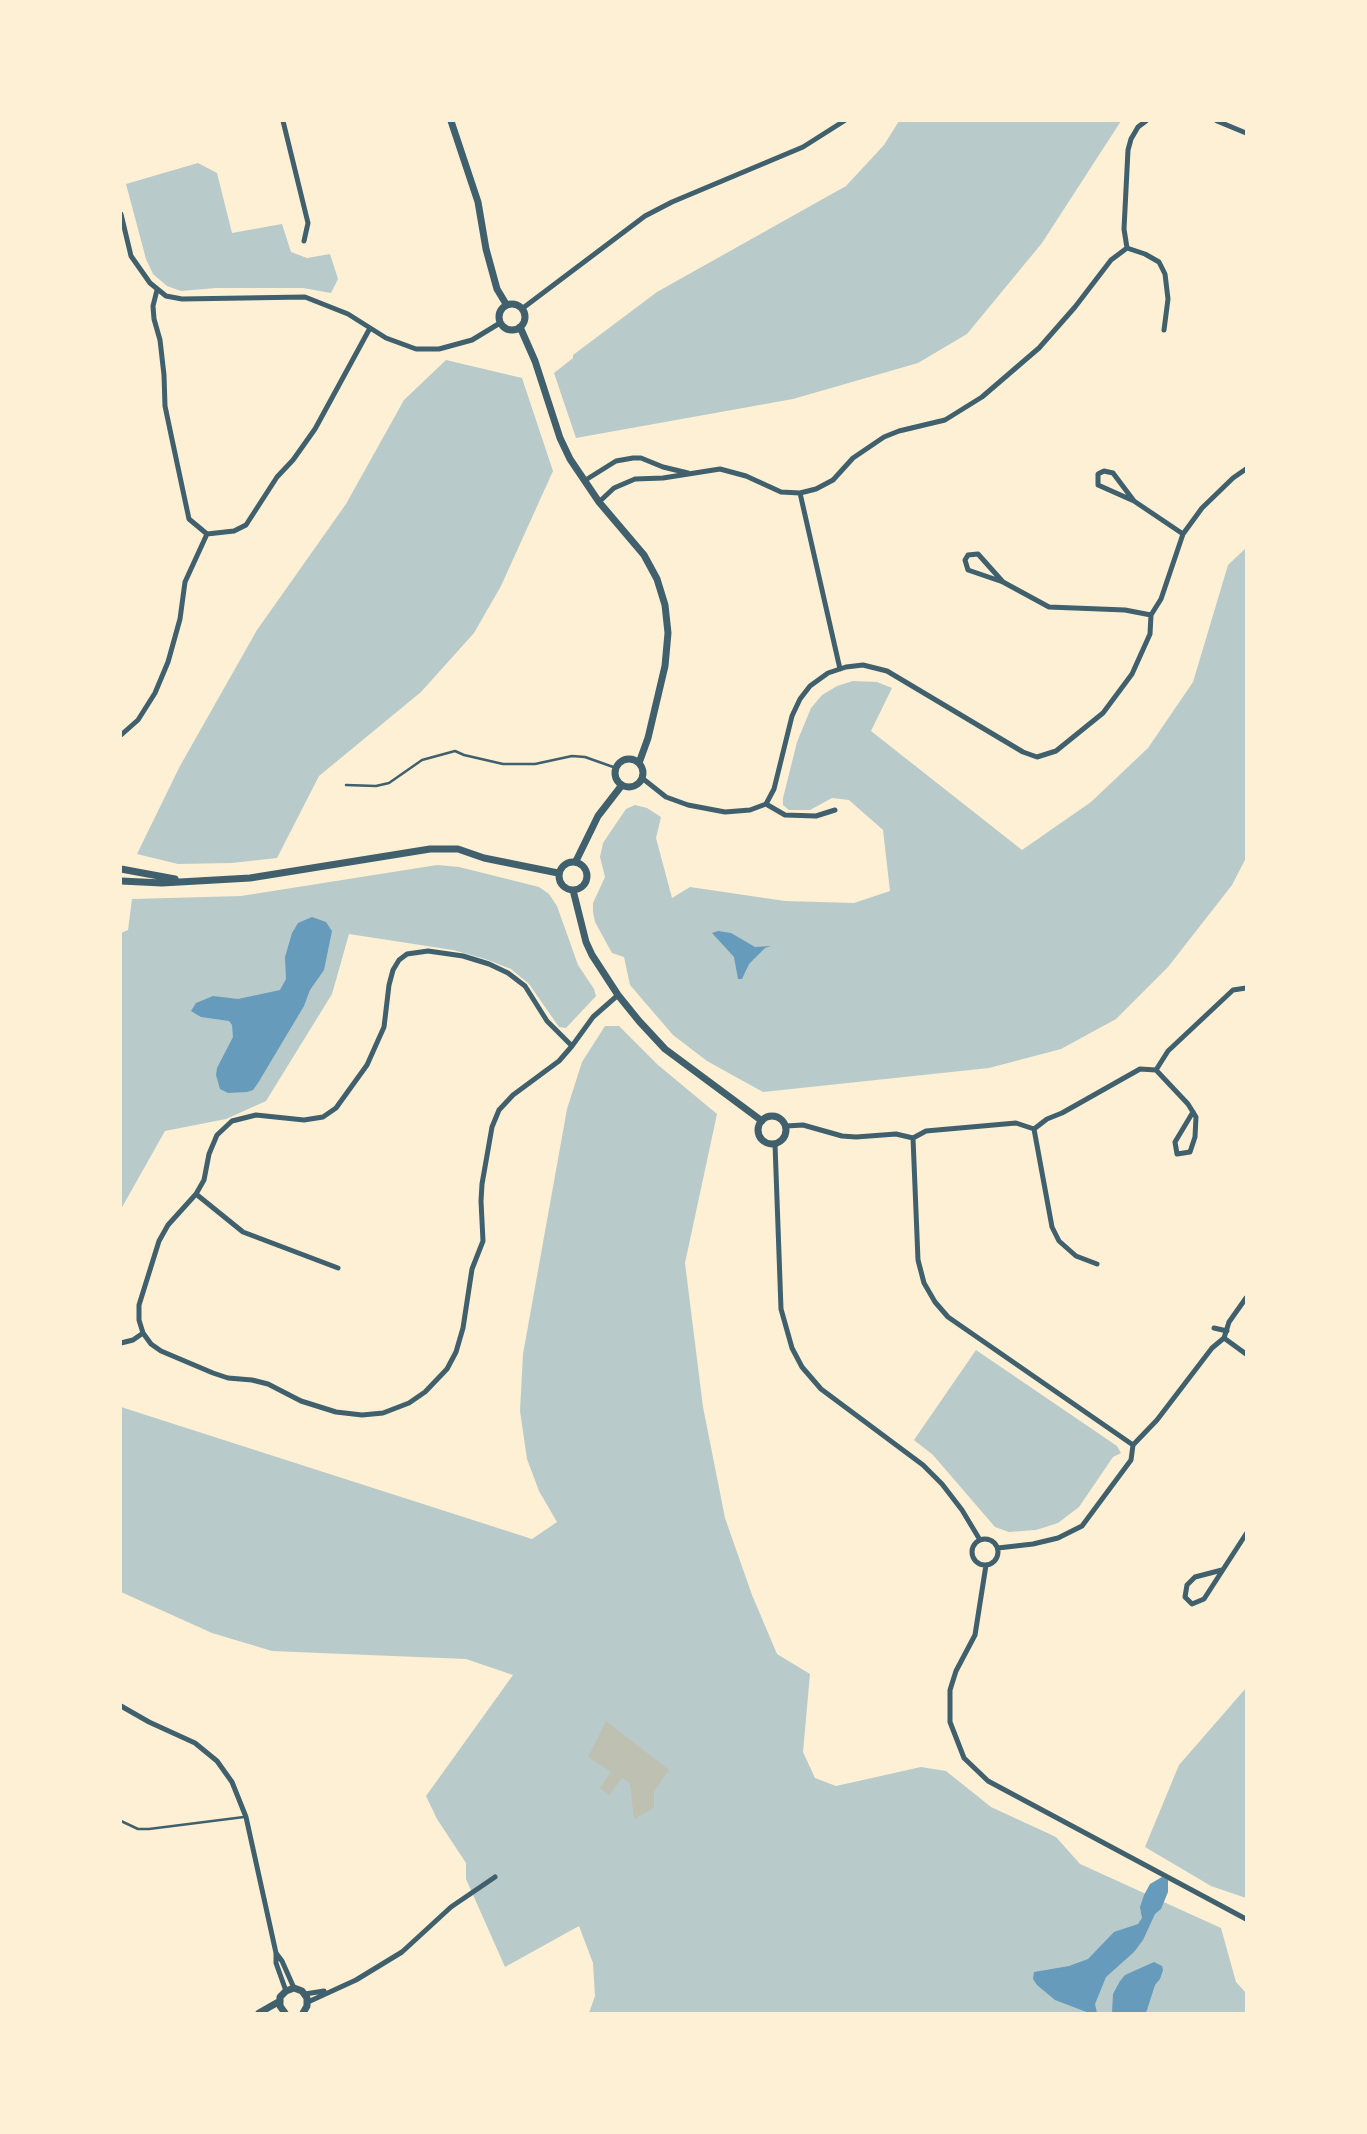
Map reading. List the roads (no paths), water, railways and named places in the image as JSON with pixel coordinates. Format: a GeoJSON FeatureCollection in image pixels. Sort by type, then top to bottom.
{"type":"FeatureCollection","features":[{"type":"Feature","properties":{"kind":"street"},"geometry":{"type":"LineString","coordinates":[[283,121],[308,223],[304,241]]}},
{"type":"Feature","properties":{"kind":"street"},"geometry":{"type":"LineString","coordinates":[[451,121],[478,202],[486,249],[497,289],[506,304]]}},
{"type":"Feature","properties":{"kind":"street"},"geometry":{"type":"LineString","coordinates":[[523,308],[645,216],[803,147],[844,121]]}},
{"type":"Feature","properties":{"kind":"street"},"geometry":{"type":"LineString","coordinates":[[1127,248],[1124,229],[1128,150],[1138,127],[1146,121]]}},
{"type":"Feature","properties":{"kind":"street"},"geometry":{"type":"LineString","coordinates":[[1217,121],[1246,133]]}},
{"type":"Feature","properties":{"kind":"street"},"geometry":{"type":"LineString","coordinates":[[121,215],[131,256],[157,290],[166,296],[182,299],[306,297],[348,314],[386,338],[416,349],[439,349],[472,340],[500,323]]}},
{"type":"Feature","properties":{"kind":"street"},"geometry":{"type":"LineString","coordinates":[[1127,248],[1159,262],[1165,274],[1168,299],[1164,330]]}},
{"type":"Feature","properties":{"kind":"street"},"geometry":{"type":"LineString","coordinates":[[599,502],[624,482],[635,479],[663,478],[720,469],[746,476],[781,492],[800,493],[816,489],[832,480],[853,458],[884,438],[899,431],[945,420],[982,397],[1039,348],[1111,260],[1127,248]]}},
{"type":"Feature","properties":{"kind":"street"},"geometry":{"type":"LineString","coordinates":[[157,290],[153,306],[164,376],[165,406],[189,519],[207,534],[234,531],[246,525],[276,477],[293,460],[315,429],[370,328]]}},
{"type":"Feature","properties":{"kind":"street"},"geometry":{"type":"LineString","coordinates":[[515,303],[523,308],[525,320],[520,327],[512,330],[500,323],[500,310],[506,304],[515,303]]}},
{"type":"Feature","properties":{"kind":"street"},"geometry":{"type":"LineString","coordinates":[[520,327],[535,361],[560,438],[583,481],[644,555],[657,579],[665,605],[665,666],[639,764]]}},
{"type":"Feature","properties":{"kind":"street"},"geometry":{"type":"LineString","coordinates":[[583,481],[616,461],[633,458],[641,458],[691,474]]}},
{"type":"Feature","properties":{"kind":"street"},"geometry":{"type":"LineString","coordinates":[[642,778],[666,797],[688,805],[725,812],[750,810],[766,804],[774,789],[792,716],[800,699],[828,673],[863,666],[887,671],[1023,752],[1037,757],[1046,756],[1070,741],[1103,713],[1132,674],[1150,634],[1152,615],[1161,599],[1183,534],[1202,508],[1246,469]]}},
{"type":"Feature","properties":{"kind":"street"},"geometry":{"type":"LineString","coordinates":[[1133,500],[1113,474],[1104,471],[1098,474],[1098,485],[1133,500],[1183,534]]}},
{"type":"Feature","properties":{"kind":"street"},"geometry":{"type":"LineString","coordinates":[[800,493],[839,669]]}},
{"type":"Feature","properties":{"kind":"street"},"geometry":{"type":"LineString","coordinates":[[121,735],[138,720],[155,693],[168,662],[180,619],[186,582],[207,534]]}},
{"type":"Feature","properties":{"kind":"street"},"geometry":{"type":"LineString","coordinates":[[1003,582],[978,554],[968,555],[965,559],[968,570],[1003,582],[1049,607],[1125,610],[1152,615]]}},
{"type":"Feature","properties":{"kind":"street"},"geometry":{"type":"LineString","coordinates":[[626,759],[639,764],[643,771],[642,778],[635,785],[622,785],[615,776],[615,768],[626,759]]}},
{"type":"Feature","properties":{"kind":"street"},"geometry":{"type":"LineString","coordinates":[[576,862],[598,816],[622,785]]}},
{"type":"Feature","properties":{"kind":"street"},"geometry":{"type":"LineString","coordinates":[[766,804],[785,815],[816,816],[835,810]]}},
{"type":"Feature","properties":{"kind":"street"},"geometry":{"type":"LineString","coordinates":[[121,881],[135,884],[250,878],[430,849],[458,849],[484,858],[558,873]]}},
{"type":"Feature","properties":{"kind":"street"},"geometry":{"type":"LineString","coordinates":[[567,862],[576,862],[584,867],[587,876],[583,885],[573,890],[562,886],[558,873],[567,862]]}},
{"type":"Feature","properties":{"kind":"street"},"geometry":{"type":"LineString","coordinates":[[121,869],[191,880]]}},
{"type":"Feature","properties":{"kind":"street"},"geometry":{"type":"LineString","coordinates":[[573,890],[586,942],[618,995],[665,1049],[762,1121]]}},
{"type":"Feature","properties":{"kind":"street"},"geometry":{"type":"LineString","coordinates":[[572,1046],[547,1021],[525,986],[508,973],[463,956],[428,951],[407,954],[393,970],[384,1027],[367,1065],[336,1108],[323,1117],[303,1119],[256,1115],[232,1121],[217,1135],[209,1154],[204,1180],[196,1194],[178,1211],[159,1241],[139,1305],[139,1320],[150,1344],[213,1373],[268,1384],[300,1401],[336,1412],[362,1415],[383,1413],[409,1403],[425,1392],[447,1369],[456,1352],[463,1328],[472,1269],[484,1241],[482,1184],[492,1127],[499,1110],[513,1095],[559,1061],[572,1046],[593,1017],[618,995]]}},
{"type":"Feature","properties":{"kind":"street"},"geometry":{"type":"LineString","coordinates":[[1156,1070],[1168,1051],[1214,1007],[1233,990],[1245,986]]}},
{"type":"Feature","properties":{"kind":"street"},"geometry":{"type":"LineString","coordinates":[[1034,1129],[1047,1119],[1140,1069],[1156,1070],[1193,1112],[1196,1117],[1189,1152],[1177,1154],[1175,1142],[1193,1112]]}},
{"type":"Feature","properties":{"kind":"street"},"geometry":{"type":"LineString","coordinates":[[773,1116],[781,1119],[786,1126],[783,1139],[775,1144],[767,1143],[761,1138],[759,1129],[762,1121],[773,1116]]}},
{"type":"Feature","properties":{"kind":"street"},"geometry":{"type":"LineString","coordinates":[[786,1126],[803,1125],[842,1136],[896,1134],[913,1138],[926,1131],[1016,1123],[1034,1129]]}},
{"type":"Feature","properties":{"kind":"street"},"geometry":{"type":"LineString","coordinates":[[1034,1129],[1052,1227],[1059,1241],[1076,1256],[1097,1264]]}},
{"type":"Feature","properties":{"kind":"street"},"geometry":{"type":"LineString","coordinates":[[913,1138],[918,1260],[924,1283],[935,1302],[948,1317],[1133,1445]]}},
{"type":"Feature","properties":{"kind":"street"},"geometry":{"type":"LineString","coordinates":[[775,1144],[781,1309],[792,1348],[802,1367],[827,1395],[923,1465],[942,1484],[980,1539]]}},
{"type":"Feature","properties":{"kind":"street"},"geometry":{"type":"LineString","coordinates":[[196,1194],[243,1232],[338,1268]]}},
{"type":"Feature","properties":{"kind":"street"},"geometry":{"type":"LineString","coordinates":[[998,1549],[1049,1540],[1082,1526],[1131,1460],[1133,1445],[1157,1420],[1212,1348],[1224,1338],[1229,1322],[1246,1298]]}},
{"type":"Feature","properties":{"kind":"street"},"geometry":{"type":"LineString","coordinates":[[1214,1328],[1227,1331]]}},
{"type":"Feature","properties":{"kind":"street"},"geometry":{"type":"LineString","coordinates":[[121,1343],[133,1340],[143,1333]]}},
{"type":"Feature","properties":{"kind":"street"},"geometry":{"type":"LineString","coordinates":[[1224,1338],[1246,1354]]}},
{"type":"Feature","properties":{"kind":"street"},"geometry":{"type":"LineString","coordinates":[[1222,1570],[1195,1577],[1186,1585],[1185,1597],[1192,1604],[1204,1599],[1246,1534]]}},
{"type":"Feature","properties":{"kind":"street"},"geometry":{"type":"LineString","coordinates":[[980,1539],[992,1540],[998,1549],[997,1559],[986,1565],[975,1561],[971,1553],[973,1545],[980,1539]]}},
{"type":"Feature","properties":{"kind":"street"},"geometry":{"type":"LineString","coordinates":[[986,1565],[975,1635],[956,1671],[950,1690],[950,1722],[964,1758],[988,1782],[1246,1919]]}},
{"type":"Feature","properties":{"kind":"street"},"geometry":{"type":"LineString","coordinates":[[121,1706],[149,1722],[184,1736],[217,1761],[232,1782],[246,1817],[276,1952],[276,1963],[290,1990],[306,1998],[356,1980],[401,1952],[451,1907],[495,1877]]}},
{"type":"Feature","properties":{"kind":"street"},"geometry":{"type":"LineString","coordinates":[[259,2013],[279,2001],[290,1990]]}},
{"type":"Feature","properties":{"kind":"street"},"geometry":{"type":"LineString","coordinates":[[303,2013],[306,1998]]}},
{"type":"Feature","properties":{"kind":"street"},"geometry":{"type":"LineString","coordinates":[[279,2001],[285,2013]]}},
{"type":"Feature","properties":{"kind":"lane"},"geometry":{"type":"LineString","coordinates":[[346,785],[376,786],[389,783],[422,760],[455,751],[503,764],[535,764],[572,756],[585,757],[615,768]]}},
{"type":"Feature","properties":{"kind":"lane"},"geometry":{"type":"LineString","coordinates":[[121,1821],[138,1829],[149,1829],[246,1817]]}},
{"type":"Feature","properties":{"kind":"water"},"geometry":{"type":"Polygon","coordinates":[[[312,917],[326,922],[332,931],[324,970],[253,1090],[228,1093],[220,1089],[217,1068],[233,1037],[232,1025],[229,1021],[201,1017],[191,1011],[196,1003],[213,996],[238,999],[280,990],[286,979],[285,957],[292,933],[298,923],[312,917]]]}},
{"type":"Feature","properties":{"kind":"water"},"geometry":{"type":"Polygon","coordinates":[[[712,933],[731,933],[755,947],[771,946],[765,948],[749,964],[742,979],[738,979],[734,957],[712,933]]]}},
{"type":"Feature","properties":{"kind":"water"},"geometry":{"type":"Polygon","coordinates":[[[1162,1877],[1168,1880],[1168,1892],[1161,1909],[1155,1914],[1134,1952],[1106,1977],[1095,2004],[1097,2013],[1089,2013],[1055,2000],[1037,1985],[1033,1979],[1034,1972],[1069,1966],[1088,1959],[1114,1932],[1138,1924],[1142,1918],[1140,1907],[1144,1895],[1150,1884],[1162,1877]]]}},
{"type":"Feature","properties":{"kind":"water"},"geometry":{"type":"Polygon","coordinates":[[[1154,1962],[1162,1966],[1163,1970],[1146,2013],[1112,2013],[1113,1994],[1120,1981],[1125,1975],[1154,1962]]]}}]}
